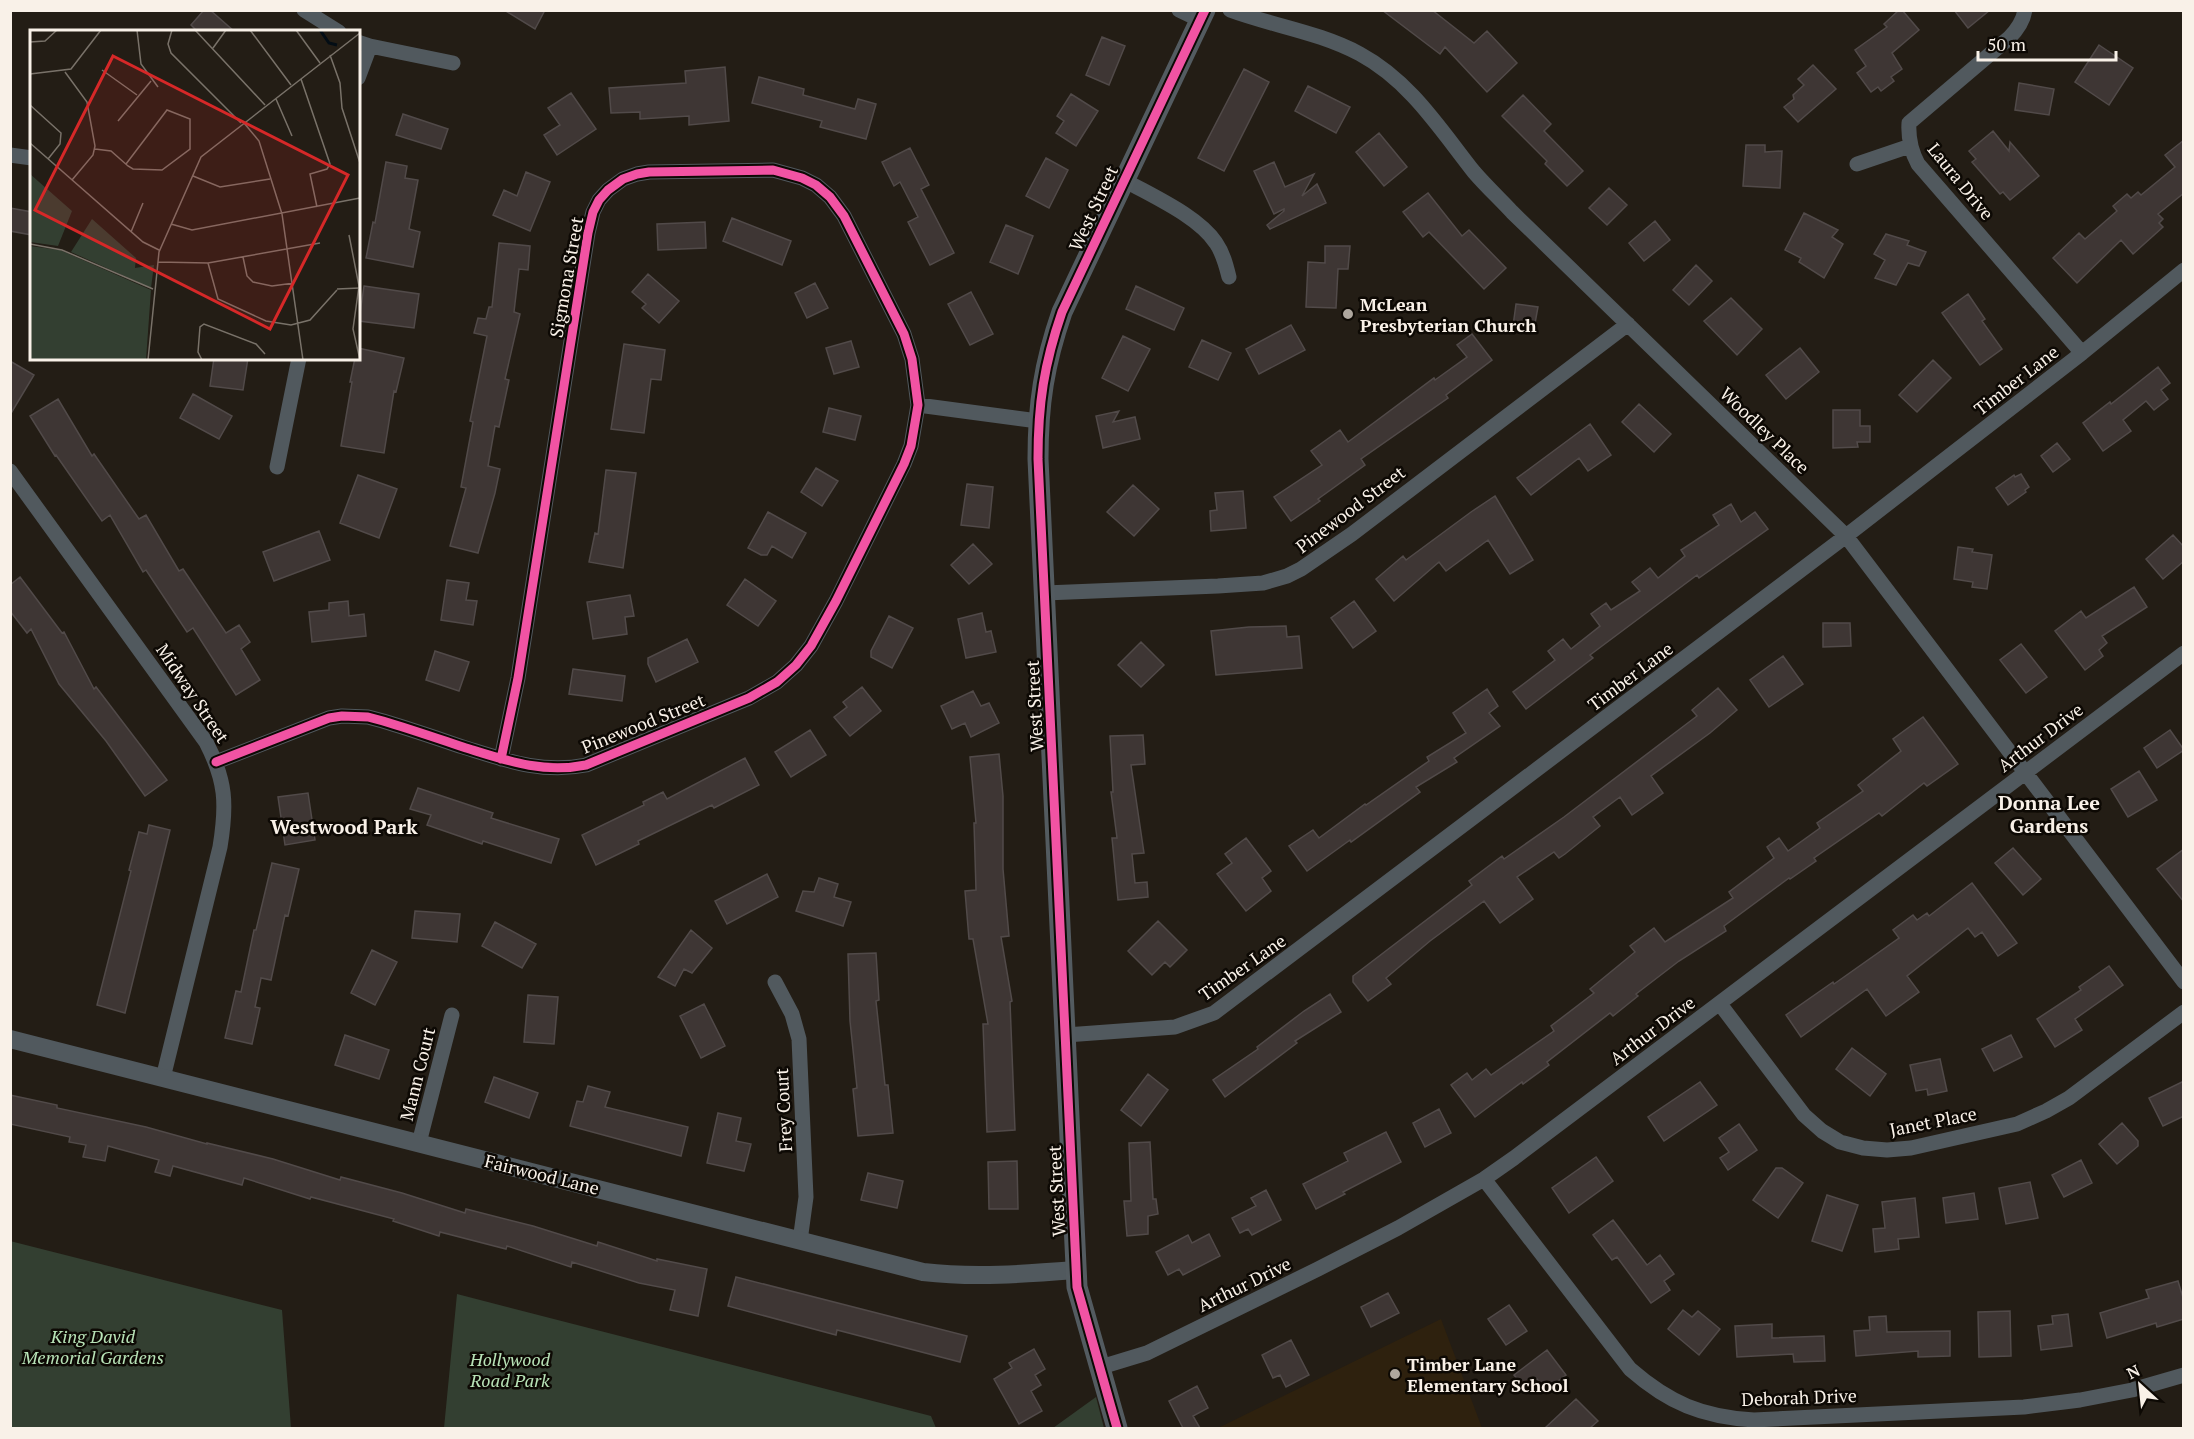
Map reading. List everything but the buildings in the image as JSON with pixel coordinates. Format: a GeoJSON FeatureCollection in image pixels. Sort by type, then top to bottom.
{"type":"FeatureCollection","features":[{"type":"Feature","properties":{"kind":"main road","name":"West Street"},"geometry":{"type":"LineString","coordinates":[[1117,1428],[1077,1287],[1038,421],[1042,385],[1062,312],[1203,15]]}},
{"type":"Feature","properties":{"kind":"street"},"geometry":{"type":"LineString","coordinates":[[304,10],[336,30]]}},
{"type":"Feature","properties":{"kind":"street"},"geometry":{"type":"LineString","coordinates":[[1179,10],[1203,15]]}},
{"type":"Feature","properties":{"kind":"street","name":"Woodley Place"},"geometry":{"type":"LineString","coordinates":[[1230,10],[1262,22],[1328,39],[1378,65],[1404,86],[1422,105],[1476,174],[1512,212],[1846,536],[2184,982]]}},
{"type":"Feature","properties":{"kind":"street","name":"Laura Drive"},"geometry":{"type":"LineString","coordinates":[[2025,10],[2024,19],[2010,38],[1909,123],[1910,146],[1918,164],[2082,353]]}},
{"type":"Feature","properties":{"kind":"street"},"geometry":{"type":"LineString","coordinates":[[360,67],[364,44],[453,63]]}},
{"type":"Feature","properties":{"kind":"street"},"geometry":{"type":"LineString","coordinates":[[1857,164],[1910,146]]}},
{"type":"Feature","properties":{"kind":"street"},"geometry":{"type":"LineString","coordinates":[[10,155],[30,158]]}},
{"type":"Feature","properties":{"kind":"street","name":"Sigmona Street"},"geometry":{"type":"LineString","coordinates":[[501,759],[518,678],[588,233],[593,212],[599,200],[608,190],[623,179],[649,172],[773,170],[802,178],[816,185],[830,197],[844,216],[904,334],[917,384],[918,405]]}},
{"type":"Feature","properties":{"kind":"street"},"geometry":{"type":"LineString","coordinates":[[1124,180],[1202,227],[1215,241],[1224,258],[1229,277]]}},
{"type":"Feature","properties":{"kind":"street","name":"Timber Lane"},"geometry":{"type":"LineString","coordinates":[[1066,1035],[1175,1027],[1214,1013],[1846,536],[2082,353],[2184,270]]}},
{"type":"Feature","properties":{"kind":"street","name":"Pinewood Street"},"geometry":{"type":"LineString","coordinates":[[1046,593],[1230,585],[1263,582],[1287,576],[1352,534],[1628,324]]}},
{"type":"Feature","properties":{"kind":"street"},"geometry":{"type":"LineString","coordinates":[[278,467],[299,360]]}},
{"type":"Feature","properties":{"kind":"street"},"geometry":{"type":"LineString","coordinates":[[918,405],[1038,421]]}},
{"type":"Feature","properties":{"kind":"street","name":"Pinewood Street"},"geometry":{"type":"LineString","coordinates":[[216,762],[315,722],[342,716],[368,717],[383,721],[526,766],[572,768],[586,765],[749,698],[777,682],[796,665],[811,646],[904,465],[911,446],[918,405]]}},
{"type":"Feature","properties":{"kind":"street","name":"Midway Street"},"geometry":{"type":"LineString","coordinates":[[10,471],[206,742],[216,762],[223,787],[225,813],[220,847],[163,1078]]}},
{"type":"Feature","properties":{"kind":"street","name":"Arthur Drive"},"geometry":{"type":"LineString","coordinates":[[1101,1367],[1147,1353],[1307,1275],[1398,1228],[1484,1179],[1720,1004],[2184,652]]}},
{"type":"Feature","properties":{"kind":"street","name":"Frey Court"},"geometry":{"type":"LineString","coordinates":[[775,982],[792,1014],[799,1039],[806,1197],[800,1240]]}},
{"type":"Feature","properties":{"kind":"street","name":"Janet Place"},"geometry":{"type":"LineString","coordinates":[[1720,1004],[1804,1115],[1822,1131],[1840,1142],[1863,1148],[1887,1150],[1911,1148],[2017,1124],[2046,1112],[2069,1098],[2184,1012]]}},
{"type":"Feature","properties":{"kind":"street","name":"Mann Court"},"geometry":{"type":"LineString","coordinates":[[419,1143],[452,1015]]}},
{"type":"Feature","properties":{"kind":"street","name":"Fairwood Lane"},"geometry":{"type":"LineString","coordinates":[[10,1039],[923,1272],[957,1276],[1077,1270]]}},
{"type":"Feature","properties":{"kind":"street","name":"Deborah Drive"},"geometry":{"type":"LineString","coordinates":[[1484,1179],[1630,1369],[1673,1401],[1701,1412],[1727,1418],[1754,1420],[2024,1407],[2132,1390],[2184,1376]]}},
{"type":"Feature","properties":{"kind":"shaded area","name":"Timber Lane Elementary School"},"geometry":{"type":"Polygon","coordinates":[[[1441,1319],[1482,1428],[1218,1428],[1441,1319]]]}},
{"type":"Feature","properties":{"kind":"green space","name":"King David Memorial Gardens"},"geometry":{"type":"Polygon","coordinates":[[[10,1241],[282,1310],[291,1428],[11,1428],[10,1241]]]}},
{"type":"Feature","properties":{"kind":"green space","name":"Hollywood Road Park"},"geometry":{"type":"Polygon","coordinates":[[[457,1294],[931,1416],[936,1428],[444,1428],[457,1294]]]}},
{"type":"Feature","properties":{"kind":"green space"},"geometry":{"type":"Polygon","coordinates":[[[1096,1397],[1104,1428],[1053,1428],[1096,1397]]]}},
{"type":"Feature","properties":{"kind":"cycle path"},"geometry":{"type":"LineString","coordinates":[[1117,1428],[1077,1287],[1038,459],[1039,420],[1046,367],[1062,312],[1205,10]]}},
{"type":"Feature","properties":{"kind":"cycle path"},"geometry":{"type":"LineString","coordinates":[[216,762],[329,718],[342,716],[368,717],[403,727],[494,757],[509,761],[554,768],[586,765],[749,698],[777,682],[796,665],[811,646],[836,601],[904,464],[911,446],[918,405],[912,359],[904,334],[844,216],[830,197],[816,185],[802,178],[773,170],[649,172],[623,179],[599,200],[593,212],[588,233],[518,678],[501,759]]}},
{"type":"Feature","properties":{"kind":"place","name":"McLean Presbyterian Church"},"geometry":{"type":"Point","coordinates":[1348,314]}},
{"type":"Feature","properties":{"kind":"place","name":"Timber Lane Elementary School"},"geometry":{"type":"Point","coordinates":[1395,1374]}},
{"type":"Feature","properties":{"kind":"district","name":"Donna Lee Gardens"},"geometry":{"type":"Point","coordinates":[2049,814]}},
{"type":"Feature","properties":{"kind":"district","name":"Westwood Park"},"geometry":{"type":"Point","coordinates":[344,826]}}]}
